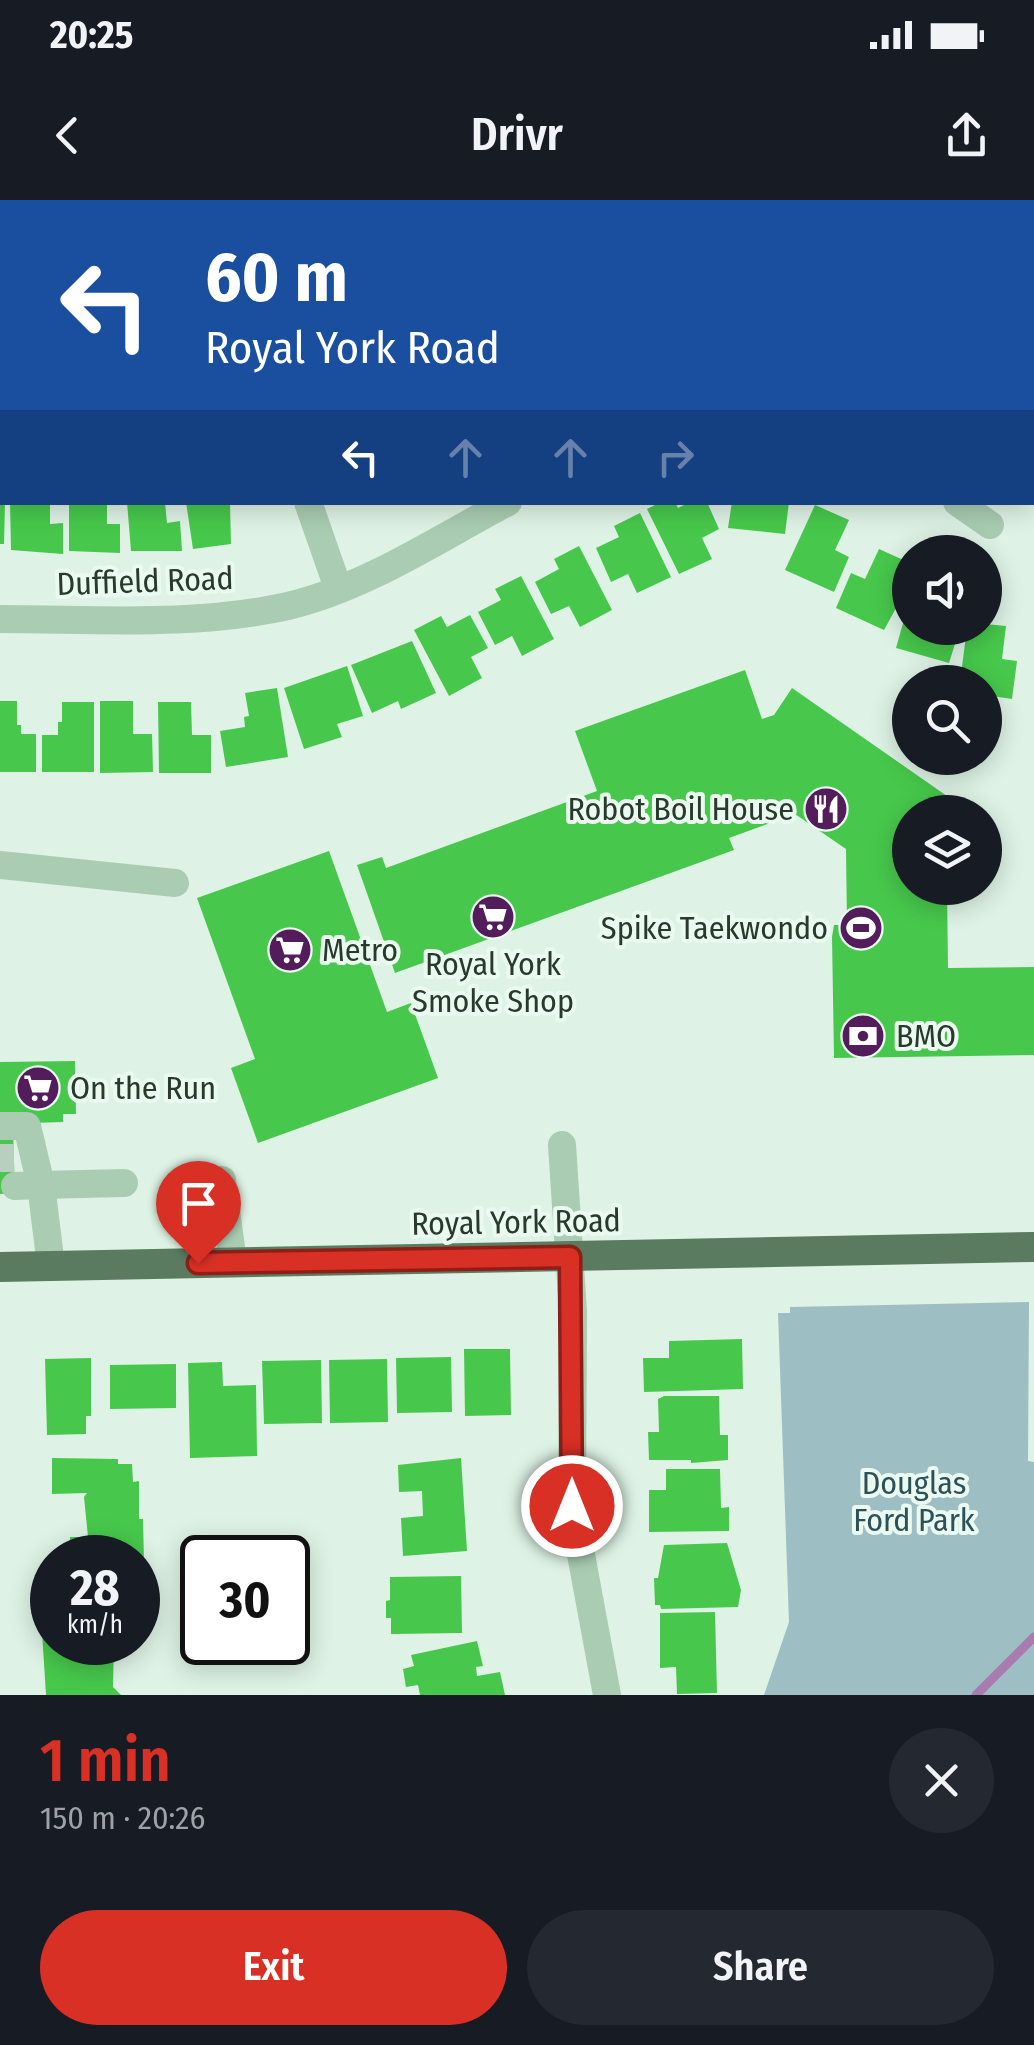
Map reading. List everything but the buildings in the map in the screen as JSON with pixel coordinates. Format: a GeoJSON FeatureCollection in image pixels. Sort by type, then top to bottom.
{"type":"FeatureCollection","features":[{"type":"Feature","properties":{"kind":"main road","name":"Royal York Road"},"geometry":{"type":"LineString","coordinates":[[0,1267],[1034,1246]]}},
{"type":"Feature","properties":{"kind":"street"},"geometry":{"type":"LineString","coordinates":[[309,505],[338,588]]}},
{"type":"Feature","properties":{"kind":"street","name":"Duffield Road"},"geometry":{"type":"LineString","coordinates":[[0,619],[210,620],[291,605],[338,588],[502,505]]}},
{"type":"Feature","properties":{"kind":"street"},"geometry":{"type":"LineString","coordinates":[[961,505],[990,525]]}},
{"type":"Feature","properties":{"kind":"street"},"geometry":{"type":"LineString","coordinates":[[0,865],[175,883]]}},
{"type":"Feature","properties":{"kind":"street"},"geometry":{"type":"LineString","coordinates":[[0,1126],[26,1126],[26,1172],[51,1266]]}},
{"type":"Feature","properties":{"kind":"street"},"geometry":{"type":"LineString","coordinates":[[562,1145],[570,1257],[572,1506],[607,1695]]}},
{"type":"Feature","properties":{"kind":"street"},"geometry":{"type":"LineString","coordinates":[[26,1172],[124,1183]]}},
{"type":"Feature","properties":{"kind":"street"},"geometry":{"type":"LineString","coordinates":[[222,1180],[232,1262]]}},
{"type":"Feature","properties":{"kind":"green space","name":"Douglas Ford Park"},"geometry":{"type":"Polygon","coordinates":[[[1029,1302],[1028,1461],[1034,1462],[1034,1695],[764,1695],[789,1622],[778,1313],[790,1313],[790,1307],[1029,1302]]]}},
{"type":"Feature","properties":{"kind":"waterway"},"geometry":{"type":"LineString","coordinates":[[976,1695],[1034,1637]]}},
{"type":"Feature","properties":{"kind":"tunnel"},"geometry":{"type":"LineString","coordinates":[[0,1158],[14,1158]]}},
{"type":"Feature","properties":{"kind":"place","name":"Robot Boil House"},"geometry":{"type":"Point","coordinates":[826,809]}},
{"type":"Feature","properties":{"kind":"place","name":"Royal York Smoke Shop"},"geometry":{"type":"Point","coordinates":[493,917]}},
{"type":"Feature","properties":{"kind":"place","name":"Spike Taekwondo"},"geometry":{"type":"Point","coordinates":[861,928]}},
{"type":"Feature","properties":{"kind":"place","name":"Metro"},"geometry":{"type":"Point","coordinates":[290,950]}},
{"type":"Feature","properties":{"kind":"place","name":"BMO"},"geometry":{"type":"Point","coordinates":[863,1036]}},
{"type":"Feature","properties":{"kind":"place","name":"On the Run"},"geometry":{"type":"Point","coordinates":[38,1088]}},
{"type":"Feature","properties":{"kind":"route"},"geometry":{"type":"LineString","coordinates":[[198,1263],[570,1257],[572,1506]]}}]}
